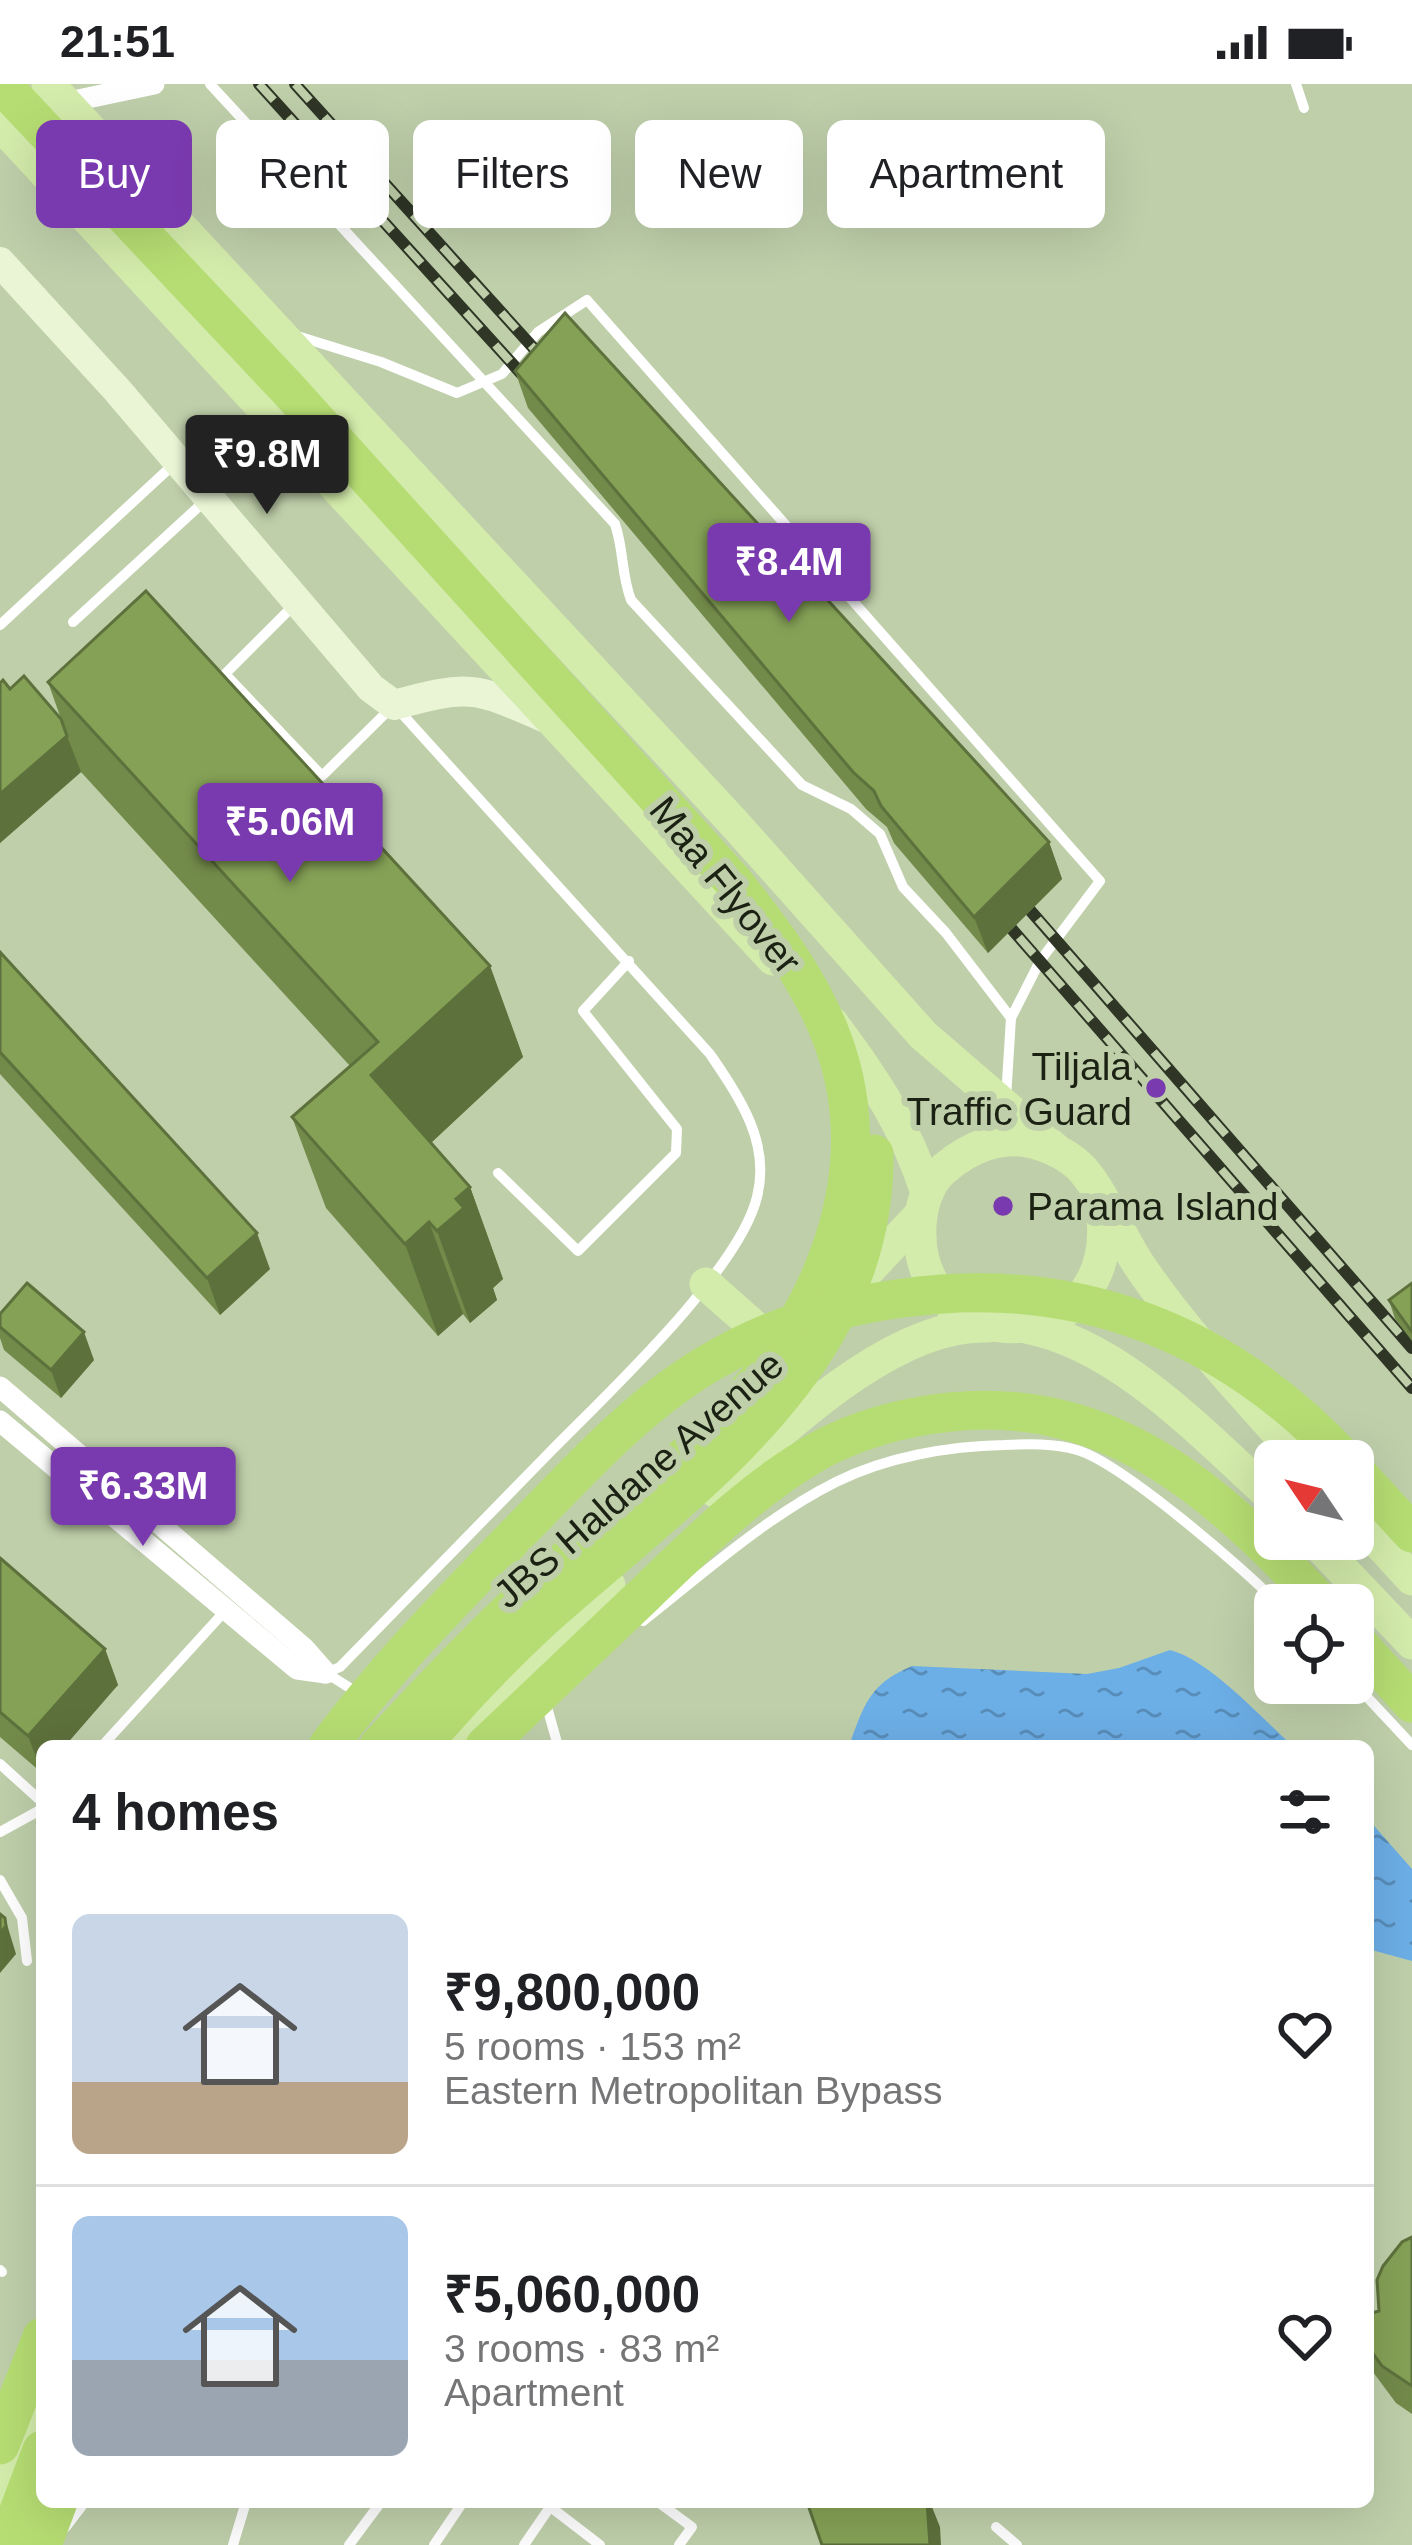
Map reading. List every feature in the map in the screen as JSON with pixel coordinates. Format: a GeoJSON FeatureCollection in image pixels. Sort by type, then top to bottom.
{"type":"FeatureCollection","features":[{"type":"Feature","properties":{"kind":"highway","name":"Maa Flyover"},"geometry":{"type":"LineString","coordinates":[[1,84],[287,388],[731,880],[770,927],[813,995],[846,1088],[851,1129],[841,1220],[815,1292],[793,1334],[715,1428],[383,1729]]}},
{"type":"Feature","properties":{"kind":"highway","name":"Maa Flyover"},"geometry":{"type":"LineString","coordinates":[[26,84],[789,910],[833,982],[871,1101],[871,1210],[860,1261],[845,1301],[804,1370],[767,1414],[539,1623],[427,1740]]}},
{"type":"Feature","properties":{"kind":"highway"},"geometry":{"type":"LineString","coordinates":[[333,1740],[447,1606],[654,1400],[706,1364],[764,1333],[813,1317],[868,1303],[964,1290],[1029,1292],[1091,1304],[1151,1324],[1228,1364],[1324,1440]]}},
{"type":"Feature","properties":{"kind":"highway"},"geometry":{"type":"LineString","coordinates":[[491,1740],[693,1548],[768,1485],[820,1450],[889,1421],[926,1414],[1012,1410],[1082,1424],[1166,1463],[1219,1501],[1304,1584]]}},
{"type":"Feature","properties":{"kind":"highway"},"geometry":{"type":"LineString","coordinates":[[1374,1490],[1412,1529]]}},
{"type":"Feature","properties":{"kind":"highway"},"geometry":{"type":"LineString","coordinates":[[1374,1660],[1412,1700]]}},
{"type":"Feature","properties":{"kind":"highway"},"geometry":{"type":"LineString","coordinates":[[0,2445],[36,2353]]}},
{"type":"Feature","properties":{"kind":"highway"},"geometry":{"type":"LineString","coordinates":[[6,2545],[36,2466]]}},
{"type":"Feature","properties":{"kind":"main road"},"geometry":{"type":"LineString","coordinates":[[56,93],[733,822],[922,1035],[1082,1170],[1139,1265],[1285,1440]]}},
{"type":"Feature","properties":{"kind":"main road"},"geometry":{"type":"LineString","coordinates":[[0,124],[830,1021],[910,1142],[924,1204]]}},
{"type":"Feature","properties":{"kind":"main road"},"geometry":{"type":"LineString","coordinates":[[1055,1149],[1023,1139],[989,1142],[958,1156],[937,1174],[924,1204],[919,1245],[927,1274],[944,1298],[968,1317],[1056,1333],[1104,1357],[1254,1482]]}},
{"type":"Feature","properties":{"kind":"main road"},"geometry":{"type":"LineString","coordinates":[[1011,1327],[1058,1316],[1084,1294],[1101,1265],[1107,1232],[1100,1198]]}},
{"type":"Feature","properties":{"kind":"main road","name":"JBS Haldane Avenue"},"geometry":{"type":"LineString","coordinates":[[383,1729],[596,1510],[844,1297],[924,1204]]}},
{"type":"Feature","properties":{"kind":"main road"},"geometry":{"type":"LineString","coordinates":[[706,1284],[783,1352]]}},
{"type":"Feature","properties":{"kind":"main road","name":"JBS Haldane Avenue"},"geometry":{"type":"LineString","coordinates":[[453,1740],[531,1657],[751,1459],[858,1375],[931,1335],[963,1325],[1011,1327]]}},
{"type":"Feature","properties":{"kind":"main road"},"geometry":{"type":"LineString","coordinates":[[1374,1538],[1412,1579]]}},
{"type":"Feature","properties":{"kind":"main road"},"geometry":{"type":"LineString","coordinates":[[1333,1560],[1412,1643]]}},
{"type":"Feature","properties":{"kind":"main road"},"geometry":{"type":"LineString","coordinates":[[0,2500],[36,2407]]}},
{"type":"Feature","properties":{"kind":"street"},"geometry":{"type":"LineString","coordinates":[[56,93],[154,84]]}},
{"type":"Feature","properties":{"kind":"street"},"geometry":{"type":"LineString","coordinates":[[0,262],[178,460],[371,688],[394,705],[441,692],[485,692],[546,718]]}},
{"type":"Feature","properties":{"kind":"street"},"geometry":{"type":"LineString","coordinates":[[0,1387],[326,1672]]}},
{"type":"Feature","properties":{"kind":"street"},"geometry":{"type":"LineString","coordinates":[[0,1420],[297,1669],[326,1672]]}},
{"type":"Feature","properties":{"kind":"street"},"geometry":{"type":"LineString","coordinates":[[1374,1527],[1412,1529]]}},
{"type":"Feature","properties":{"kind":"lane"},"geometry":{"type":"LineString","coordinates":[[210,84],[615,524],[623,548],[621,574],[631,600],[802,785],[850,809],[880,833],[903,887],[946,933],[1011,1018]]}},
{"type":"Feature","properties":{"kind":"lane"},"geometry":{"type":"LineString","coordinates":[[1296,84],[1304,108]]}},
{"type":"Feature","properties":{"kind":"lane"},"geometry":{"type":"LineString","coordinates":[[277,331],[321,342],[457,393],[502,374],[538,332],[587,300],[1100,881],[1040,961],[1011,1018],[1006,1108]]}},
{"type":"Feature","properties":{"kind":"lane"},"geometry":{"type":"LineString","coordinates":[[0,625],[178,460]]}},
{"type":"Feature","properties":{"kind":"lane"},"geometry":{"type":"LineString","coordinates":[[74,622],[209,497]]}},
{"type":"Feature","properties":{"kind":"lane"},"geometry":{"type":"LineString","coordinates":[[296,603],[225,674],[322,776],[394,705],[710,1054],[743,1105],[755,1132],[760,1165],[758,1196],[746,1226],[706,1284],[640,1360],[340,1667],[326,1672],[383,1729]]}},
{"type":"Feature","properties":{"kind":"lane"},"geometry":{"type":"LineString","coordinates":[[498,1173],[578,1251],[676,1153],[677,1129],[583,1011],[629,961]]}},
{"type":"Feature","properties":{"kind":"lane"},"geometry":{"type":"LineString","coordinates":[[630,1632],[755,1534],[836,1482],[889,1461],[976,1445],[1039,1444],[1079,1450],[1120,1472],[1254,1584]]}},
{"type":"Feature","properties":{"kind":"lane"},"geometry":{"type":"LineString","coordinates":[[107,1740],[226,1610]]}},
{"type":"Feature","properties":{"kind":"lane"},"geometry":{"type":"LineString","coordinates":[[508,1740],[613,1645]]}},
{"type":"Feature","properties":{"kind":"lane"},"geometry":{"type":"LineString","coordinates":[[531,1657],[556,1740]]}},
{"type":"Feature","properties":{"kind":"lane"},"geometry":{"type":"LineString","coordinates":[[1374,1686],[1412,1700]]}},
{"type":"Feature","properties":{"kind":"lane"},"geometry":{"type":"LineString","coordinates":[[1374,1702],[1412,1745]]}},
{"type":"Feature","properties":{"kind":"lane"},"geometry":{"type":"LineString","coordinates":[[0,1764],[36,1799]]}},
{"type":"Feature","properties":{"kind":"lane"},"geometry":{"type":"LineString","coordinates":[[0,1832],[36,1809]]}},
{"type":"Feature","properties":{"kind":"lane"},"geometry":{"type":"LineString","coordinates":[[0,1880],[22,1918],[27,1961]]}},
{"type":"Feature","properties":{"kind":"lane"},"geometry":{"type":"LineString","coordinates":[[54,2532],[79,2508]]}},
{"type":"Feature","properties":{"kind":"lane"},"geometry":{"type":"LineString","coordinates":[[233,2545],[244,2508]]}},
{"type":"Feature","properties":{"kind":"lane"},"geometry":{"type":"LineString","coordinates":[[350,2545],[377,2508]]}},
{"type":"Feature","properties":{"kind":"lane"},"geometry":{"type":"LineString","coordinates":[[434,2545],[459,2508]]}},
{"type":"Feature","properties":{"kind":"lane"},"geometry":{"type":"LineString","coordinates":[[524,2545],[545,2508]]}},
{"type":"Feature","properties":{"kind":"lane"},"geometry":{"type":"LineString","coordinates":[[552,2508],[601,2545]]}},
{"type":"Feature","properties":{"kind":"lane"},"geometry":{"type":"LineString","coordinates":[[666,2508],[692,2527],[679,2545]]}},
{"type":"Feature","properties":{"kind":"lane"},"geometry":{"type":"LineString","coordinates":[[996,2527],[1017,2545]]}},
{"type":"Feature","properties":{"kind":"water"},"geometry":{"type":"Polygon","coordinates":[[[1170,1650],[1186,1656],[1218,1678],[1286,1740],[851,1740],[877,1688],[912,1666],[1087,1674],[1170,1650]]]}},
{"type":"Feature","properties":{"kind":"water"},"geometry":{"type":"Polygon","coordinates":[[[1374,1826],[1412,1869],[1412,1961],[1374,1951],[1374,1826]]]}},
{"type":"Feature","properties":{"kind":"building"},"geometry":{"type":"Polygon","coordinates":[[[565,313],[1049,842],[974,917],[881,806],[874,791],[853,772],[515,371],[565,313]]]}},
{"type":"Feature","properties":{"kind":"building"},"geometry":{"type":"Polygon","coordinates":[[[146,591],[490,966],[371,1075],[470,1187],[456,1199],[464,1208],[437,1231],[429,1222],[405,1244],[292,1117],[378,1042],[48,682],[146,591]]]}},
{"type":"Feature","properties":{"kind":"building"},"geometry":{"type":"Polygon","coordinates":[[[24,676],[61,719],[67,736],[0,794],[0,683],[3,680],[10,689],[24,676]]]}},
{"type":"Feature","properties":{"kind":"building"},"geometry":{"type":"Polygon","coordinates":[[[0,952],[257,1233],[207,1278],[0,1052],[0,952]]]}},
{"type":"Feature","properties":{"kind":"building"},"geometry":{"type":"Polygon","coordinates":[[[27,1283],[84,1332],[51,1370],[0,1327],[0,1314],[27,1283]]]}},
{"type":"Feature","properties":{"kind":"building"},"geometry":{"type":"Polygon","coordinates":[[[1412,1283],[1412,1332],[1389,1300],[1412,1283]]]}},
{"type":"Feature","properties":{"kind":"building"},"geometry":{"type":"Polygon","coordinates":[[[0,1558],[105,1649],[28,1736],[0,1712],[0,1558]]]}},
{"type":"Feature","properties":{"kind":"building"},"geometry":{"type":"Polygon","coordinates":[[[1412,2237],[1412,2386],[1374,2355],[1377,2280],[1402,2242],[1412,2237]]]}},
{"type":"Feature","properties":{"kind":"building"},"geometry":{"type":"Polygon","coordinates":[[[809,2508],[927,2508],[930,2545],[822,2545],[809,2508]]]}},
{"type":"Feature","properties":{"kind":"railway"},"geometry":{"type":"LineString","coordinates":[[259,84],[537,391]]}},
{"type":"Feature","properties":{"kind":"railway"},"geometry":{"type":"LineString","coordinates":[[295,84],[556,373]]}},
{"type":"Feature","properties":{"kind":"railway"},"geometry":{"type":"LineString","coordinates":[[1009,886],[1412,1348]]}},
{"type":"Feature","properties":{"kind":"railway"},"geometry":{"type":"LineString","coordinates":[[990,904],[1412,1388]]}},
{"type":"Feature","properties":{"kind":"place","name":"Tiljala Traffic Guard"},"geometry":{"type":"Point","coordinates":[1156,1088]}},
{"type":"Feature","properties":{"kind":"place","name":"Parama Island"},"geometry":{"type":"Point","coordinates":[1003,1206]}}]}
